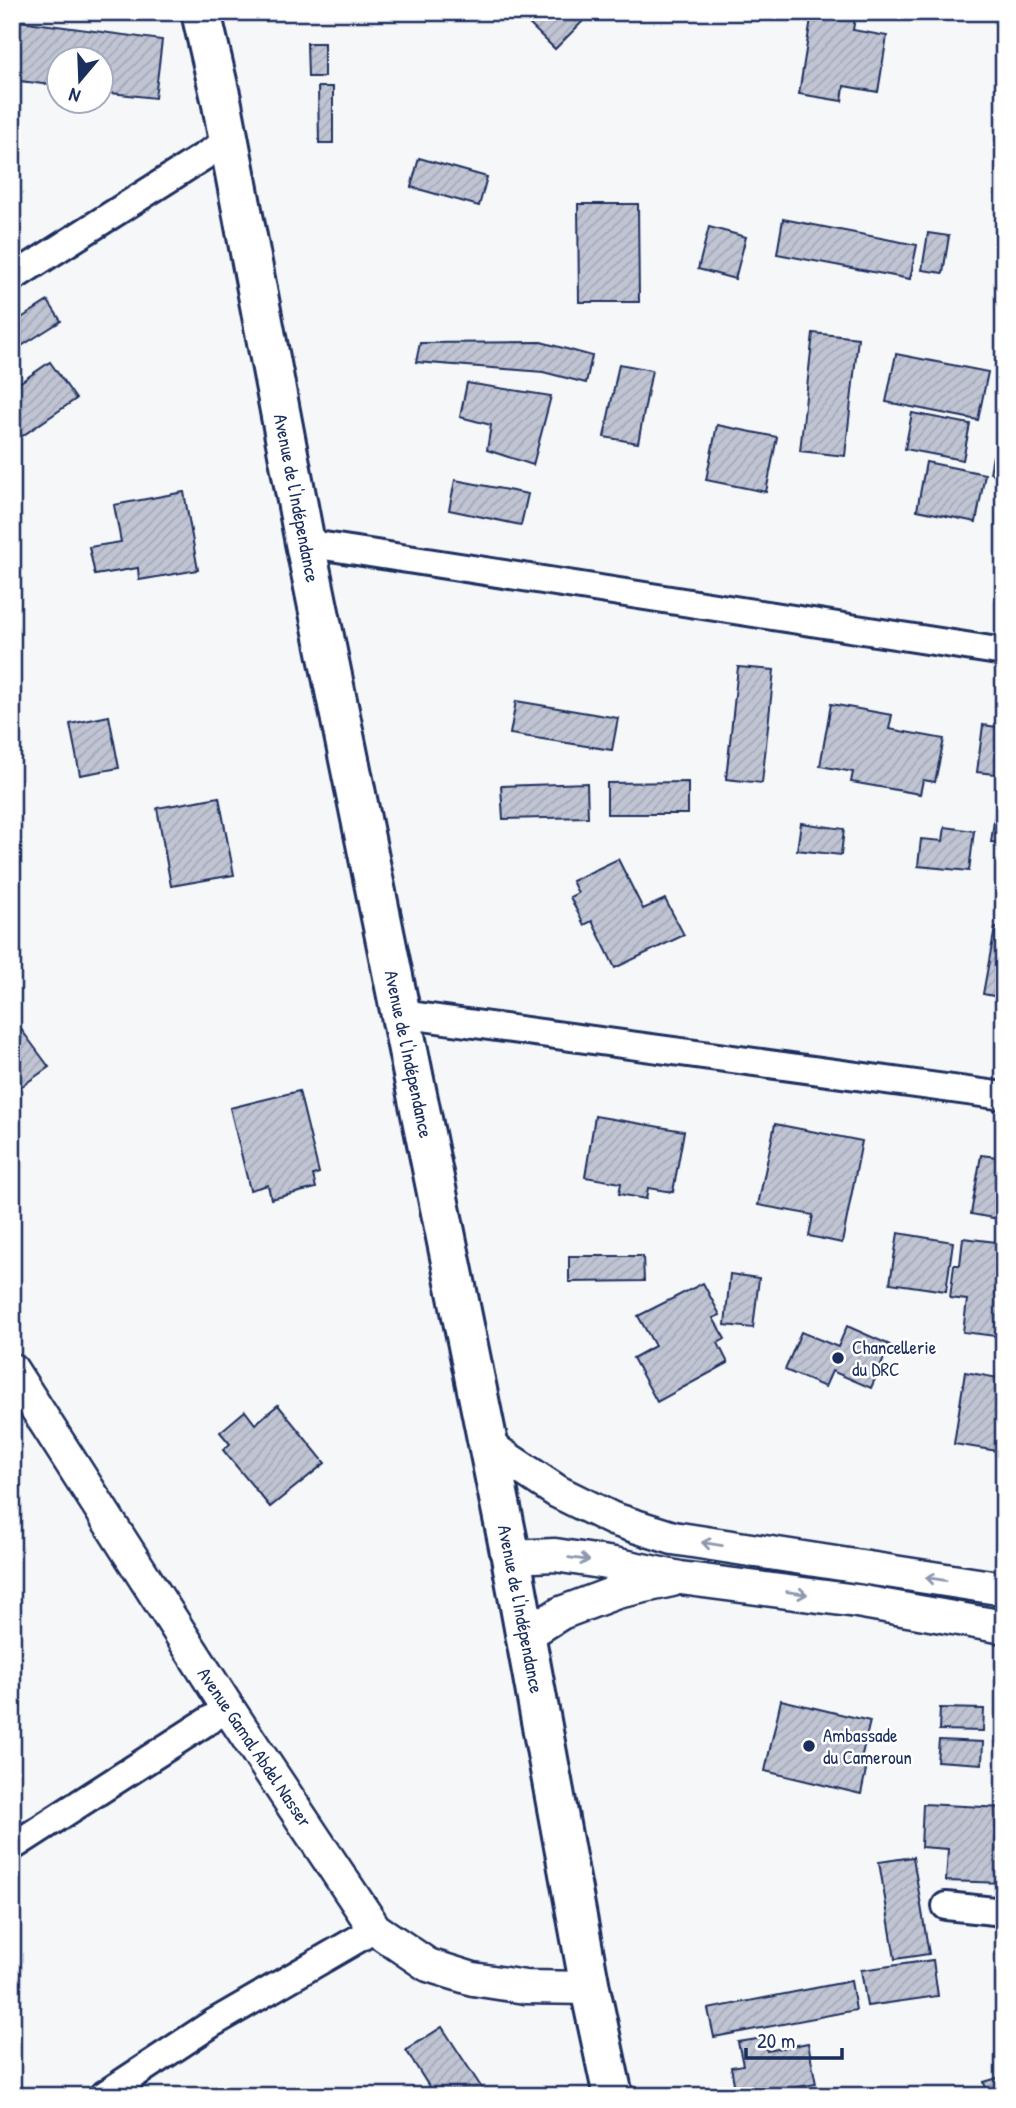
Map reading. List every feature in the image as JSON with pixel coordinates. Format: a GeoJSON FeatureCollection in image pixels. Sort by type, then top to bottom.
{"type":"FeatureCollection","features":[{"type":"Feature","properties":{"kind":"main road","name":"Avenue de l'Indépendance"},"geometry":{"type":"LineString","coordinates":[[201,12],[221,99],[305,543],[490,1447],[590,1988],[613,2096]]}},
{"type":"Feature","properties":{"kind":"street"},"geometry":{"type":"LineString","coordinates":[[12,278],[228,141]]}},
{"type":"Feature","properties":{"kind":"street"},"geometry":{"type":"LineString","coordinates":[[305,543],[1004,652]]}},
{"type":"Feature","properties":{"kind":"street"},"geometry":{"type":"LineString","coordinates":[[401,1014],[1004,1096]]}},
{"type":"Feature","properties":{"kind":"street","name":"Avenue Gamal Abdel Nasser"},"geometry":{"type":"LineString","coordinates":[[12,1370],[228,1708],[375,1929],[428,1965],[473,1979],[525,1987],[590,1988]]}},
{"type":"Feature","properties":{"kind":"street"},"geometry":{"type":"LineString","coordinates":[[490,1447],[558,1492],[580,1503],[613,1519],[673,1538],[1004,1589]]}},
{"type":"Feature","properties":{"kind":"street"},"geometry":{"type":"LineString","coordinates":[[511,1557],[555,1555],[681,1578],[857,1601],[1004,1627]]}},
{"type":"Feature","properties":{"kind":"street"},"geometry":{"type":"LineString","coordinates":[[526,1635],[561,1613],[617,1592],[681,1578]]}},
{"type":"Feature","properties":{"kind":"street"},"geometry":{"type":"LineString","coordinates":[[12,1847],[228,1708]]}},
{"type":"Feature","properties":{"kind":"street"},"geometry":{"type":"LineString","coordinates":[[946,1906],[1004,1912]]}},
{"type":"Feature","properties":{"kind":"street"},"geometry":{"type":"LineString","coordinates":[[102,2096],[213,2023],[375,1929]]}},
{"type":"Feature","properties":{"kind":"building"},"geometry":{"type":"Polygon","coordinates":[[[517,12],[592,12],[555,49],[517,12]]]}},
{"type":"Feature","properties":{"kind":"building"},"geometry":{"type":"Polygon","coordinates":[[[812,12],[856,12],[853,30],[887,36],[878,92],[844,86],[842,101],[799,94],[812,12]]]}},
{"type":"Feature","properties":{"kind":"building"},"geometry":{"type":"Polygon","coordinates":[[[12,20],[162,40],[155,98],[116,94],[116,46],[46,46],[46,84],[12,80],[12,20]]]}},
{"type":"Feature","properties":{"kind":"building"},"geometry":{"type":"Polygon","coordinates":[[[307,43],[324,43],[324,77],[308,77],[307,43]]]}},
{"type":"Feature","properties":{"kind":"building"},"geometry":{"type":"Polygon","coordinates":[[[318,87],[333,87],[333,143],[319,143],[318,87]]]}},
{"type":"Feature","properties":{"kind":"building"},"geometry":{"type":"Polygon","coordinates":[[[419,158],[487,177],[479,206],[411,187],[419,158]]]}},
{"type":"Feature","properties":{"kind":"building"},"geometry":{"type":"Polygon","coordinates":[[[578,204],[638,204],[639,302],[579,302],[578,204]]]}},
{"type":"Feature","properties":{"kind":"building"},"geometry":{"type":"Polygon","coordinates":[[[783,219],[917,245],[910,279],[777,254],[783,219]]]}},
{"type":"Feature","properties":{"kind":"building"},"geometry":{"type":"Polygon","coordinates":[[[709,227],[746,237],[735,279],[698,269],[709,227]]]}},
{"type":"Feature","properties":{"kind":"building"},"geometry":{"type":"Polygon","coordinates":[[[928,233],[949,236],[943,273],[922,270],[928,233]]]}},
{"type":"Feature","properties":{"kind":"building"},"geometry":{"type":"Polygon","coordinates":[[[48,301],[61,321],[12,352],[12,324],[48,301]]]}},
{"type":"Feature","properties":{"kind":"building"},"geometry":{"type":"Polygon","coordinates":[[[813,333],[858,338],[845,456],[800,451],[813,333]]]}},
{"type":"Feature","properties":{"kind":"building"},"geometry":{"type":"Polygon","coordinates":[[[541,342],[592,356],[586,383],[543,372],[416,362],[420,343],[541,342]]]}},
{"type":"Feature","properties":{"kind":"building"},"geometry":{"type":"Polygon","coordinates":[[[896,354],[988,372],[978,420],[886,402],[896,354]]]}},
{"type":"Feature","properties":{"kind":"building"},"geometry":{"type":"Polygon","coordinates":[[[50,362],[76,399],[12,443],[12,388],[50,362]]]}},
{"type":"Feature","properties":{"kind":"building"},"geometry":{"type":"Polygon","coordinates":[[[619,364],[652,370],[638,443],[604,437],[619,364]]]}},
{"type":"Feature","properties":{"kind":"building"},"geometry":{"type":"Polygon","coordinates":[[[467,383],[551,396],[533,465],[487,450],[491,425],[460,417],[467,383]]]}},
{"type":"Feature","properties":{"kind":"building"},"geometry":{"type":"Polygon","coordinates":[[[912,413],[970,424],[963,460],[905,449],[912,413]]]}},
{"type":"Feature","properties":{"kind":"building"},"geometry":{"type":"Polygon","coordinates":[[[717,425],[777,437],[766,492],[706,480],[717,425]]]}},
{"type":"Feature","properties":{"kind":"building"},"geometry":{"type":"Polygon","coordinates":[[[993,456],[1004,458],[1004,476],[990,473],[993,456]]]}},
{"type":"Feature","properties":{"kind":"building"},"geometry":{"type":"Polygon","coordinates":[[[926,462],[985,474],[976,522],[917,510],[926,462]]]}},
{"type":"Feature","properties":{"kind":"building"},"geometry":{"type":"Polygon","coordinates":[[[455,480],[528,494],[521,525],[449,510],[455,480]]]}},
{"type":"Feature","properties":{"kind":"building"},"geometry":{"type":"Polygon","coordinates":[[[184,492],[198,570],[139,580],[138,568],[95,575],[89,547],[121,542],[114,505],[184,492]]]}},
{"type":"Feature","properties":{"kind":"building"},"geometry":{"type":"Polygon","coordinates":[[[738,667],[774,670],[762,783],[726,779],[738,667]]]}},
{"type":"Feature","properties":{"kind":"building"},"geometry":{"type":"Polygon","coordinates":[[[516,701],[618,718],[612,750],[510,734],[516,701]]]}},
{"type":"Feature","properties":{"kind":"building"},"geometry":{"type":"Polygon","coordinates":[[[831,704],[892,715],[889,729],[944,739],[935,782],[923,780],[920,794],[851,782],[853,772],[820,766],[831,704]]]}},
{"type":"Feature","properties":{"kind":"building"},"geometry":{"type":"Polygon","coordinates":[[[109,716],[119,768],[80,775],[70,724],[109,716]]]}},
{"type":"Feature","properties":{"kind":"building"},"geometry":{"type":"Polygon","coordinates":[[[983,725],[1004,728],[1004,775],[977,772],[983,725]]]}},
{"type":"Feature","properties":{"kind":"building"},"geometry":{"type":"Polygon","coordinates":[[[688,782],[688,814],[607,814],[607,783],[688,782]]]}},
{"type":"Feature","properties":{"kind":"building"},"geometry":{"type":"Polygon","coordinates":[[[587,783],[588,817],[503,819],[501,786],[587,783]]]}},
{"type":"Feature","properties":{"kind":"building"},"geometry":{"type":"Polygon","coordinates":[[[998,793],[1004,794],[1004,843],[991,842],[998,793]]]}},
{"type":"Feature","properties":{"kind":"building"},"geometry":{"type":"Polygon","coordinates":[[[219,797],[234,875],[171,886],[157,808],[219,797]]]}},
{"type":"Feature","properties":{"kind":"building"},"geometry":{"type":"Polygon","coordinates":[[[801,823],[844,829],[841,855],[797,850],[801,823]]]}},
{"type":"Feature","properties":{"kind":"building"},"geometry":{"type":"Polygon","coordinates":[[[945,827],[974,831],[969,871],[918,866],[921,839],[943,841],[945,827]]]}},
{"type":"Feature","properties":{"kind":"building"},"geometry":{"type":"Polygon","coordinates":[[[618,859],[643,909],[665,899],[684,935],[615,968],[592,921],[584,925],[570,897],[578,893],[572,881],[618,859]]]}},
{"type":"Feature","properties":{"kind":"building"},"geometry":{"type":"Polygon","coordinates":[[[995,928],[1004,929],[1004,998],[983,994],[995,928]]]}},
{"type":"Feature","properties":{"kind":"building"},"geometry":{"type":"Polygon","coordinates":[[[12,1017],[49,1067],[12,1093],[12,1017]]]}},
{"type":"Feature","properties":{"kind":"building"},"geometry":{"type":"Polygon","coordinates":[[[299,1091],[319,1173],[313,1175],[316,1188],[271,1199],[268,1185],[250,1190],[230,1108],[299,1091]]]}},
{"type":"Feature","properties":{"kind":"building"},"geometry":{"type":"Polygon","coordinates":[[[595,1116],[684,1131],[673,1192],[648,1188],[646,1199],[619,1194],[621,1183],[585,1177],[595,1116]]]}},
{"type":"Feature","properties":{"kind":"building"},"geometry":{"type":"Polygon","coordinates":[[[775,1124],[862,1141],[842,1243],[809,1236],[813,1215],[758,1205],[775,1124]]]}},
{"type":"Feature","properties":{"kind":"building"},"geometry":{"type":"Polygon","coordinates":[[[981,1155],[1004,1158],[1004,1220],[971,1214],[981,1155]]]}},
{"type":"Feature","properties":{"kind":"building"},"geometry":{"type":"Polygon","coordinates":[[[898,1233],[953,1242],[946,1291],[890,1283],[898,1233]]]}},
{"type":"Feature","properties":{"kind":"building"},"geometry":{"type":"Polygon","coordinates":[[[963,1238],[1004,1243],[1004,1337],[963,1332],[967,1300],[950,1298],[954,1265],[960,1265],[963,1238]]]}},
{"type":"Feature","properties":{"kind":"building"},"geometry":{"type":"Polygon","coordinates":[[[569,1256],[643,1256],[644,1281],[569,1282],[569,1256]]]}},
{"type":"Feature","properties":{"kind":"building"},"geometry":{"type":"Polygon","coordinates":[[[730,1274],[759,1278],[753,1328],[725,1325],[730,1274]]]}},
{"type":"Feature","properties":{"kind":"building"},"geometry":{"type":"Polygon","coordinates":[[[703,1283],[720,1315],[713,1318],[725,1339],[718,1343],[728,1363],[657,1402],[633,1358],[655,1346],[638,1316],[703,1283]]]}},
{"type":"Feature","properties":{"kind":"building"},"geometry":{"type":"Polygon","coordinates":[[[847,1326],[890,1345],[871,1388],[832,1371],[825,1387],[785,1370],[801,1332],[838,1347],[847,1326]]]}},
{"type":"Feature","properties":{"kind":"building"},"geometry":{"type":"Polygon","coordinates":[[[965,1372],[1004,1379],[1004,1452],[954,1444],[965,1372]]]}},
{"type":"Feature","properties":{"kind":"building"},"geometry":{"type":"Polygon","coordinates":[[[278,1405],[325,1463],[270,1507],[223,1450],[230,1444],[220,1432],[245,1411],[255,1424],[278,1405]]]}},
{"type":"Feature","properties":{"kind":"building"},"geometry":{"type":"Polygon","coordinates":[[[781,1700],[870,1721],[860,1763],[867,1765],[861,1794],[765,1771],[781,1700]]]}},
{"type":"Feature","properties":{"kind":"building"},"geometry":{"type":"Polygon","coordinates":[[[940,1708],[984,1709],[983,1731],[939,1730],[940,1708]]]}},
{"type":"Feature","properties":{"kind":"building"},"geometry":{"type":"Polygon","coordinates":[[[939,1740],[983,1742],[982,1764],[937,1761],[939,1740]]]}},
{"type":"Feature","properties":{"kind":"building"},"geometry":{"type":"Polygon","coordinates":[[[923,1804],[1004,1808],[1004,1883],[946,1881],[948,1849],[921,1847],[923,1804]]]}},
{"type":"Feature","properties":{"kind":"building"},"geometry":{"type":"Polygon","coordinates":[[[913,1857],[929,1954],[895,1959],[879,1862],[913,1857]]]}},
{"type":"Feature","properties":{"kind":"building"},"geometry":{"type":"Polygon","coordinates":[[[933,1960],[938,1996],[867,2006],[861,1970],[933,1960]]]}},
{"type":"Feature","properties":{"kind":"building"},"geometry":{"type":"Polygon","coordinates":[[[851,1981],[856,2010],[714,2037],[708,2009],[851,1981]]]}},
{"type":"Feature","properties":{"kind":"building"},"geometry":{"type":"Polygon","coordinates":[[[442,2027],[487,2096],[435,2096],[406,2050],[442,2027]]]}},
{"type":"Feature","properties":{"kind":"building"},"geometry":{"type":"Polygon","coordinates":[[[764,2038],[767,2051],[808,2043],[816,2084],[774,2091],[775,2096],[748,2096],[746,2087],[735,2089],[731,2067],[743,2065],[738,2042],[764,2038]]]}},
{"type":"Feature","properties":{"kind":"building"},"geometry":{"type":"Polygon","coordinates":[[[1004,2076],[1004,2096],[988,2096],[984,2082],[1004,2076]]]}},
{"type":"Feature","properties":{"kind":"place","name":"Chancellerie du DRC"},"geometry":{"type":"Point","coordinates":[838,1358]}},
{"type":"Feature","properties":{"kind":"place","name":"Ambassade du Cameroun"},"geometry":{"type":"Point","coordinates":[809,1746]}}]}
